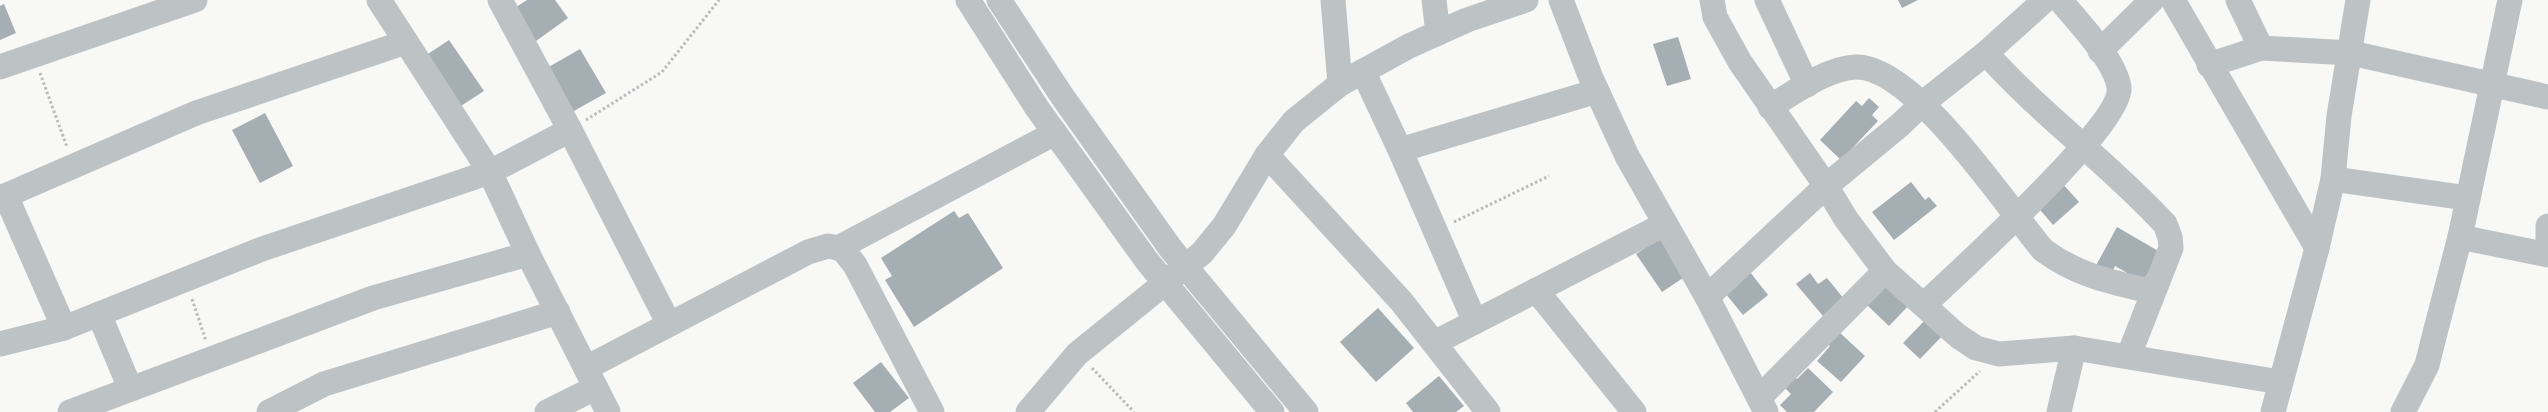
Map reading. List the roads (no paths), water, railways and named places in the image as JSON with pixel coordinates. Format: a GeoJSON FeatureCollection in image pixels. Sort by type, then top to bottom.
{"type":"FeatureCollection","features":[{"type":"Feature","properties":{"kind":"street"},"geometry":{"type":"LineString","coordinates":[[0,67],[196,0]]}},
{"type":"Feature","properties":{"kind":"street"},"geometry":{"type":"LineString","coordinates":[[379,0],[490,172],[528,254],[608,412]]}},
{"type":"Feature","properties":{"kind":"street"},"geometry":{"type":"LineString","coordinates":[[500,0],[570,130],[669,324]]}},
{"type":"Feature","properties":{"kind":"street"},"geometry":{"type":"LineString","coordinates":[[968,0],[1055,133],[1113,215],[1165,283],[1272,412]]}},
{"type":"Feature","properties":{"kind":"street"},"geometry":{"type":"LineString","coordinates":[[999,0],[1110,166],[1186,266],[1306,412]]}},
{"type":"Feature","properties":{"kind":"street"},"geometry":{"type":"LineString","coordinates":[[1332,0],[1340,84]]}},
{"type":"Feature","properties":{"kind":"street"},"geometry":{"type":"LineString","coordinates":[[1434,0],[1438,33]]}},
{"type":"Feature","properties":{"kind":"street"},"geometry":{"type":"LineString","coordinates":[[1028,412],[1077,354],[1202,253],[1224,226],[1267,155],[1294,121],[1340,84],[1363,71],[1438,33],[1507,5],[1526,0]]}},
{"type":"Feature","properties":{"kind":"street"},"geometry":{"type":"LineString","coordinates":[[1561,0],[1597,91],[1627,156],[1706,298],[1762,405],[1885,271]]}},
{"type":"Feature","properties":{"kind":"street"},"geometry":{"type":"LineString","coordinates":[[1712,0],[1715,17],[1724,36],[1770,108],[1826,186],[1846,219],[1885,271],[1958,336],[1976,348],[1999,354],[2074,348],[2129,355],[2280,382]]}},
{"type":"Feature","properties":{"kind":"street"},"geometry":{"type":"LineString","coordinates":[[1768,0],[1807,85]]}},
{"type":"Feature","properties":{"kind":"street"},"geometry":{"type":"LineString","coordinates":[[1706,298],[1826,186],[1900,125],[1923,103],[1986,53],[2045,0]]}},
{"type":"Feature","properties":{"kind":"street"},"geometry":{"type":"LineString","coordinates":[[1924,305],[2084,147],[2109,114],[2118,95],[2115,74],[2100,51],[2060,0]]}},
{"type":"Feature","properties":{"kind":"street"},"geometry":{"type":"LineString","coordinates":[[2100,51],[2152,0]]}},
{"type":"Feature","properties":{"kind":"street"},"geometry":{"type":"LineString","coordinates":[[2173,0],[2317,248]]}},
{"type":"Feature","properties":{"kind":"street"},"geometry":{"type":"LineString","coordinates":[[2238,0],[2261,48]]}},
{"type":"Feature","properties":{"kind":"street"},"geometry":{"type":"LineString","coordinates":[[2273,412],[2317,248],[2333,179],[2339,116],[2351,53],[2358,0]]}},
{"type":"Feature","properties":{"kind":"street"},"geometry":{"type":"LineString","coordinates":[[2403,412],[2427,365],[2460,237],[2510,0]]}},
{"type":"Feature","properties":{"kind":"street"},"geometry":{"type":"LineString","coordinates":[[64,328],[3,197],[196,113],[406,42]]}},
{"type":"Feature","properties":{"kind":"street"},"geometry":{"type":"LineString","coordinates":[[2210,65],[2261,48],[2351,53],[2494,83],[2548,97]]}},
{"type":"Feature","properties":{"kind":"street"},"geometry":{"type":"LineString","coordinates":[[1986,53],[2031,101],[2084,147],[2165,224],[2170,237],[2171,248],[2129,355]]}},
{"type":"Feature","properties":{"kind":"street"},"geometry":{"type":"LineString","coordinates":[[1770,108],[1807,85],[1844,68],[1858,67],[1893,78],[1923,103],[1943,124],[2043,250],[2081,273],[2153,292]]}},
{"type":"Feature","properties":{"kind":"street"},"geometry":{"type":"LineString","coordinates":[[1363,71],[1400,150],[1475,322]]}},
{"type":"Feature","properties":{"kind":"street"},"geometry":{"type":"LineString","coordinates":[[1400,150],[1597,91]]}},
{"type":"Feature","properties":{"kind":"street"},"geometry":{"type":"LineString","coordinates":[[0,344],[64,328],[262,249],[490,172],[570,130]]}},
{"type":"Feature","properties":{"kind":"street"},"geometry":{"type":"LineString","coordinates":[[838,248],[1055,133]]}},
{"type":"Feature","properties":{"kind":"street"},"geometry":{"type":"LineString","coordinates":[[1267,155],[1401,301],[1488,412]]}},
{"type":"Feature","properties":{"kind":"street"},"geometry":{"type":"LineString","coordinates":[[2333,179],[2467,198]]}},
{"type":"Feature","properties":{"kind":"street"},"geometry":{"type":"LineString","coordinates":[[1434,343],[1665,224]]}},
{"type":"Feature","properties":{"kind":"street"},"geometry":{"type":"LineString","coordinates":[[2548,226],[2548,248]]}},
{"type":"Feature","properties":{"kind":"street"},"geometry":{"type":"LineString","coordinates":[[2460,237],[2548,256]]}},
{"type":"Feature","properties":{"kind":"street"},"geometry":{"type":"LineString","coordinates":[[555,411],[591,378],[669,324],[808,252],[828,246],[844,251],[855,265],[932,412]]}},
{"type":"Feature","properties":{"kind":"street"},"geometry":{"type":"LineString","coordinates":[[70,412],[373,298],[528,254]]}},
{"type":"Feature","properties":{"kind":"street"},"geometry":{"type":"LineString","coordinates":[[1536,290],[1634,412]]}},
{"type":"Feature","properties":{"kind":"street"},"geometry":{"type":"LineString","coordinates":[[269,412],[324,384],[558,312]]}},
{"type":"Feature","properties":{"kind":"street"},"geometry":{"type":"LineString","coordinates":[[99,314],[130,388]]}},
{"type":"Feature","properties":{"kind":"street"},"geometry":{"type":"LineString","coordinates":[[2059,412],[2074,348]]}}]}
